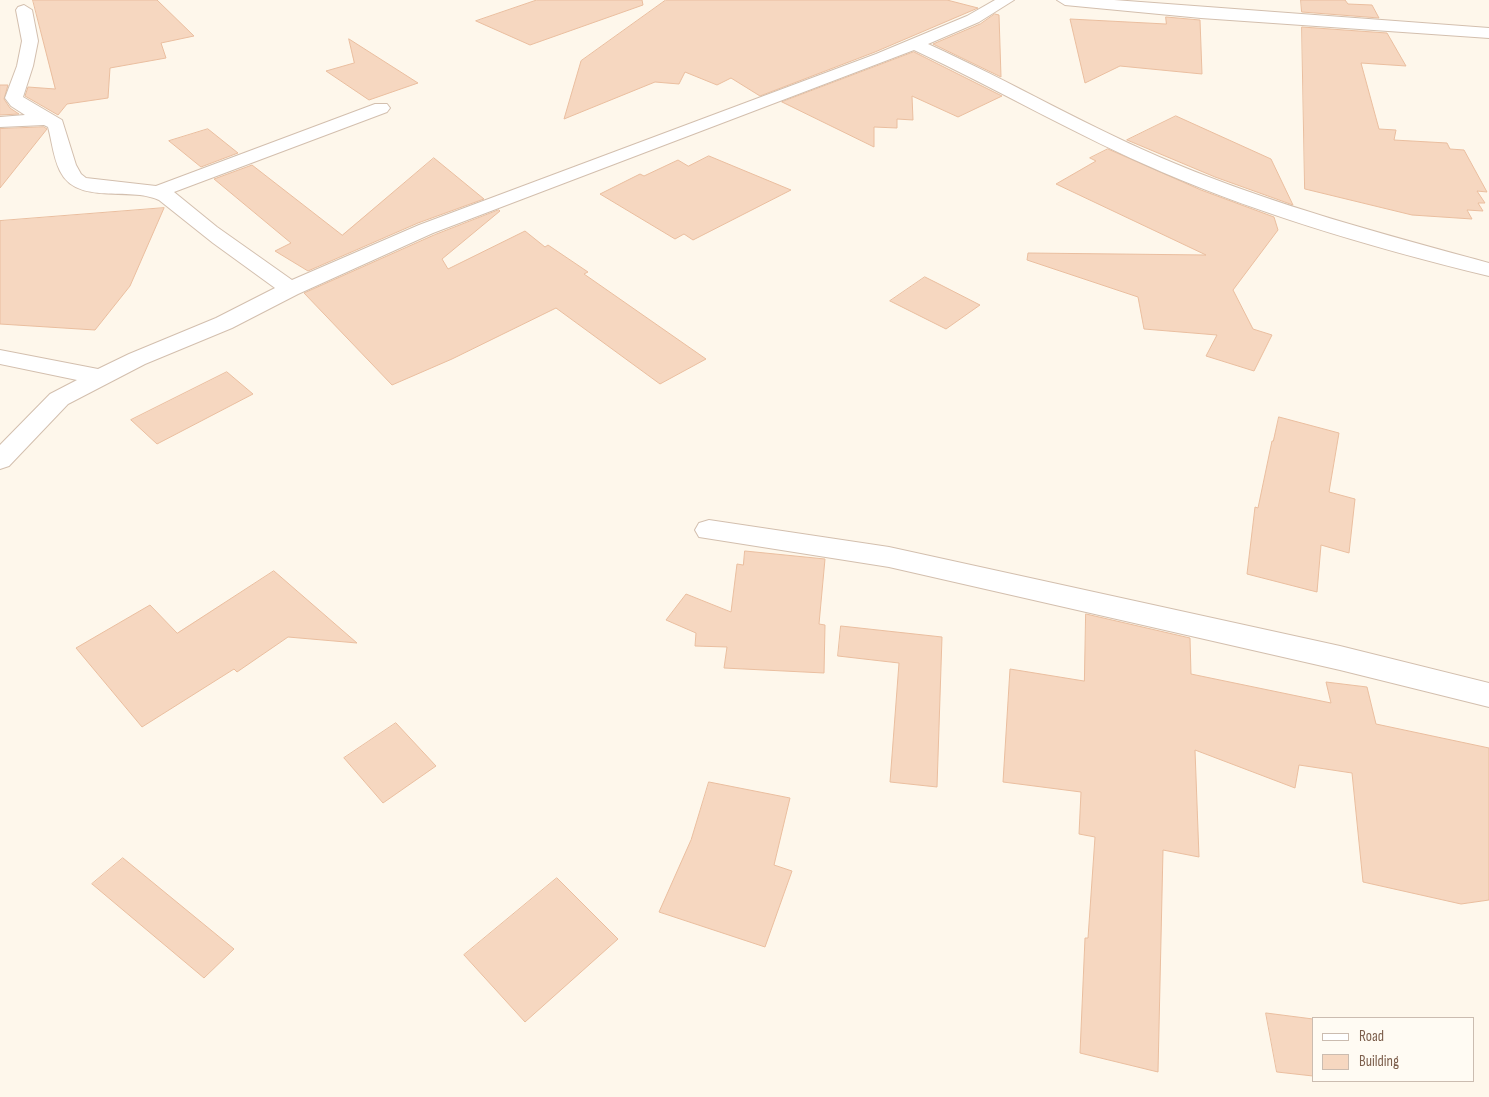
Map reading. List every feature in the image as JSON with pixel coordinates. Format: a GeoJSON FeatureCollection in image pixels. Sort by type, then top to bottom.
{"type":"FeatureCollection","features":[{"type":"Feature","properties":{"kind":"street"},"geometry":{"type":"LineString","coordinates":[[0,460],[58,399],[99,376],[224,323],[290,289],[426,230],[777,98],[914,44],[973,19],[1006,0]]}},
{"type":"Feature","properties":{"kind":"street"},"geometry":{"type":"LineString","coordinates":[[1065,0],[1200,13],[1354,22],[1489,34]]}},
{"type":"Feature","properties":{"kind":"street"},"geometry":{"type":"LineString","coordinates":[[24,10],[30,41],[25,66],[14,98],[20,106],[41,113],[56,124],[66,166],[72,176],[79,183],[157,192],[174,200],[209,230],[290,289]]}},
{"type":"Feature","properties":{"kind":"street"},"geometry":{"type":"LineString","coordinates":[[914,44],[966,67],[1068,122],[1169,168],[1239,196],[1371,237],[1489,270]]}},
{"type":"Feature","properties":{"kind":"street"},"geometry":{"type":"LineString","coordinates":[[157,192],[381,108]]}},
{"type":"Feature","properties":{"kind":"street"},"geometry":{"type":"LineString","coordinates":[[0,122],[48,118]]}},
{"type":"Feature","properties":{"kind":"street"},"geometry":{"type":"LineString","coordinates":[[0,357],[99,376]]}},
{"type":"Feature","properties":{"kind":"street"},"geometry":{"type":"LineString","coordinates":[[709,530],[888,557],[1340,658],[1489,695]]}},
{"type":"Feature","properties":{"kind":"building"},"geometry":{"type":"Polygon","coordinates":[[[33,0],[157,0],[194,36],[161,43],[166,58],[110,68],[108,98],[67,104],[58,115],[25,96],[28,87],[55,89],[33,0]]]}},
{"type":"Feature","properties":{"kind":"building"},"geometry":{"type":"Polygon","coordinates":[[[537,0],[642,0],[643,5],[530,45],[476,21],[537,0]]]}},
{"type":"Feature","properties":{"kind":"building"},"geometry":{"type":"Polygon","coordinates":[[[666,0],[947,0],[978,8],[875,52],[760,96],[731,78],[717,85],[685,72],[679,84],[655,82],[564,119],[581,61],[666,0]]]}},
{"type":"Feature","properties":{"kind":"building"},"geometry":{"type":"Polygon","coordinates":[[[1301,0],[1345,0],[1348,4],[1372,5],[1379,18],[1302,12],[1301,0]]]}},
{"type":"Feature","properties":{"kind":"building"},"geometry":{"type":"Polygon","coordinates":[[[995,14],[999,15],[1001,77],[933,44],[980,24],[995,14]]]}},
{"type":"Feature","properties":{"kind":"building"},"geometry":{"type":"Polygon","coordinates":[[[1166,17],[1200,20],[1202,74],[1120,66],[1085,83],[1070,19],[1166,24],[1166,17]]]}},
{"type":"Feature","properties":{"kind":"building"},"geometry":{"type":"Polygon","coordinates":[[[1302,27],[1387,33],[1406,66],[1361,63],[1379,129],[1396,130],[1394,140],[1447,143],[1450,149],[1464,150],[1487,192],[1477,191],[1485,203],[1478,203],[1483,211],[1467,210],[1472,219],[1412,215],[1305,189],[1302,27]]]}},
{"type":"Feature","properties":{"kind":"building"},"geometry":{"type":"Polygon","coordinates":[[[349,39],[418,83],[369,100],[326,71],[354,63],[349,39]]]}},
{"type":"Feature","properties":{"kind":"building"},"geometry":{"type":"Polygon","coordinates":[[[914,52],[1002,96],[958,117],[912,96],[913,120],[897,119],[897,128],[874,127],[874,147],[782,102],[914,52]]]}},
{"type":"Feature","properties":{"kind":"building"},"geometry":{"type":"Polygon","coordinates":[[[0,85],[8,85],[4,99],[10,108],[19,114],[0,115],[0,85]]]}},
{"type":"Feature","properties":{"kind":"building"},"geometry":{"type":"Polygon","coordinates":[[[1176,116],[1271,159],[1293,205],[1215,177],[1127,140],[1176,116]]]}},
{"type":"Feature","properties":{"kind":"building"},"geometry":{"type":"Polygon","coordinates":[[[44,127],[47,129],[0,188],[0,129],[44,127]]]}},
{"type":"Feature","properties":{"kind":"building"},"geometry":{"type":"Polygon","coordinates":[[[208,129],[238,153],[201,167],[169,141],[208,129]]]}},
{"type":"Feature","properties":{"kind":"building"},"geometry":{"type":"Polygon","coordinates":[[[1108,149],[1201,190],[1274,217],[1278,230],[1233,290],[1253,329],[1272,335],[1254,371],[1206,356],[1217,335],[1144,329],[1138,297],[1027,260],[1028,253],[1206,255],[1056,184],[1096,161],[1090,158],[1108,149]]]}},
{"type":"Feature","properties":{"kind":"building"},"geometry":{"type":"Polygon","coordinates":[[[709,156],[791,190],[693,240],[684,234],[675,239],[600,194],[640,174],[644,176],[678,160],[688,166],[709,156]]]}},
{"type":"Feature","properties":{"kind":"building"},"geometry":{"type":"Polygon","coordinates":[[[434,158],[484,199],[418,223],[308,271],[275,251],[291,243],[214,179],[252,165],[342,235],[434,158]]]}},
{"type":"Feature","properties":{"kind":"building"},"geometry":{"type":"Polygon","coordinates":[[[164,208],[130,286],[95,330],[0,324],[0,221],[164,208]]]}},
{"type":"Feature","properties":{"kind":"building"},"geometry":{"type":"Polygon","coordinates":[[[499,210],[442,259],[448,269],[525,231],[545,247],[548,245],[588,272],[584,274],[706,359],[660,384],[556,308],[452,359],[392,385],[304,293],[434,235],[499,210]]]}},
{"type":"Feature","properties":{"kind":"building"},"geometry":{"type":"Polygon","coordinates":[[[925,277],[980,305],[946,329],[890,301],[925,277]]]}},
{"type":"Feature","properties":{"kind":"building"},"geometry":{"type":"Polygon","coordinates":[[[227,372],[253,394],[157,444],[131,420],[227,372]]]}},
{"type":"Feature","properties":{"kind":"building"},"geometry":{"type":"Polygon","coordinates":[[[1279,417],[1339,433],[1329,492],[1355,499],[1349,553],[1321,545],[1317,592],[1247,574],[1255,507],[1258,508],[1279,417]]]}},
{"type":"Feature","properties":{"kind":"building"},"geometry":{"type":"Polygon","coordinates":[[[745,551],[825,559],[819,624],[825,625],[824,673],[724,668],[727,647],[695,646],[696,633],[666,620],[686,594],[731,612],[737,564],[743,565],[745,551]]]}},
{"type":"Feature","properties":{"kind":"building"},"geometry":{"type":"Polygon","coordinates":[[[274,571],[357,643],[288,637],[237,672],[234,669],[142,727],[76,648],[150,605],[177,633],[274,571]]]}},
{"type":"Feature","properties":{"kind":"building"},"geometry":{"type":"Polygon","coordinates":[[[1086,614],[1190,638],[1191,674],[1331,703],[1326,682],[1367,687],[1376,724],[1489,748],[1489,900],[1461,904],[1363,882],[1352,773],[1299,765],[1295,788],[1195,750],[1199,857],[1163,850],[1158,1072],[1080,1053],[1085,938],[1088,938],[1095,837],[1079,834],[1081,792],[1003,782],[1010,669],[1084,681],[1086,614]]]}},
{"type":"Feature","properties":{"kind":"building"},"geometry":{"type":"Polygon","coordinates":[[[841,626],[942,637],[937,787],[890,782],[899,663],[838,656],[841,626]]]}},
{"type":"Feature","properties":{"kind":"building"},"geometry":{"type":"Polygon","coordinates":[[[396,723],[436,766],[383,803],[344,758],[396,723]]]}},
{"type":"Feature","properties":{"kind":"building"},"geometry":{"type":"Polygon","coordinates":[[[709,782],[790,798],[774,865],[792,871],[765,947],[659,912],[691,840],[709,782]]]}},
{"type":"Feature","properties":{"kind":"building"},"geometry":{"type":"Polygon","coordinates":[[[123,858],[234,949],[204,978],[92,884],[123,858]]]}},
{"type":"Feature","properties":{"kind":"building"},"geometry":{"type":"Polygon","coordinates":[[[557,878],[618,939],[525,1022],[464,955],[557,878]]]}},
{"type":"Feature","properties":{"kind":"building"},"geometry":{"type":"Polygon","coordinates":[[[1266,1013],[1312,1019],[1312,1076],[1277,1072],[1266,1013]]]}}]}
